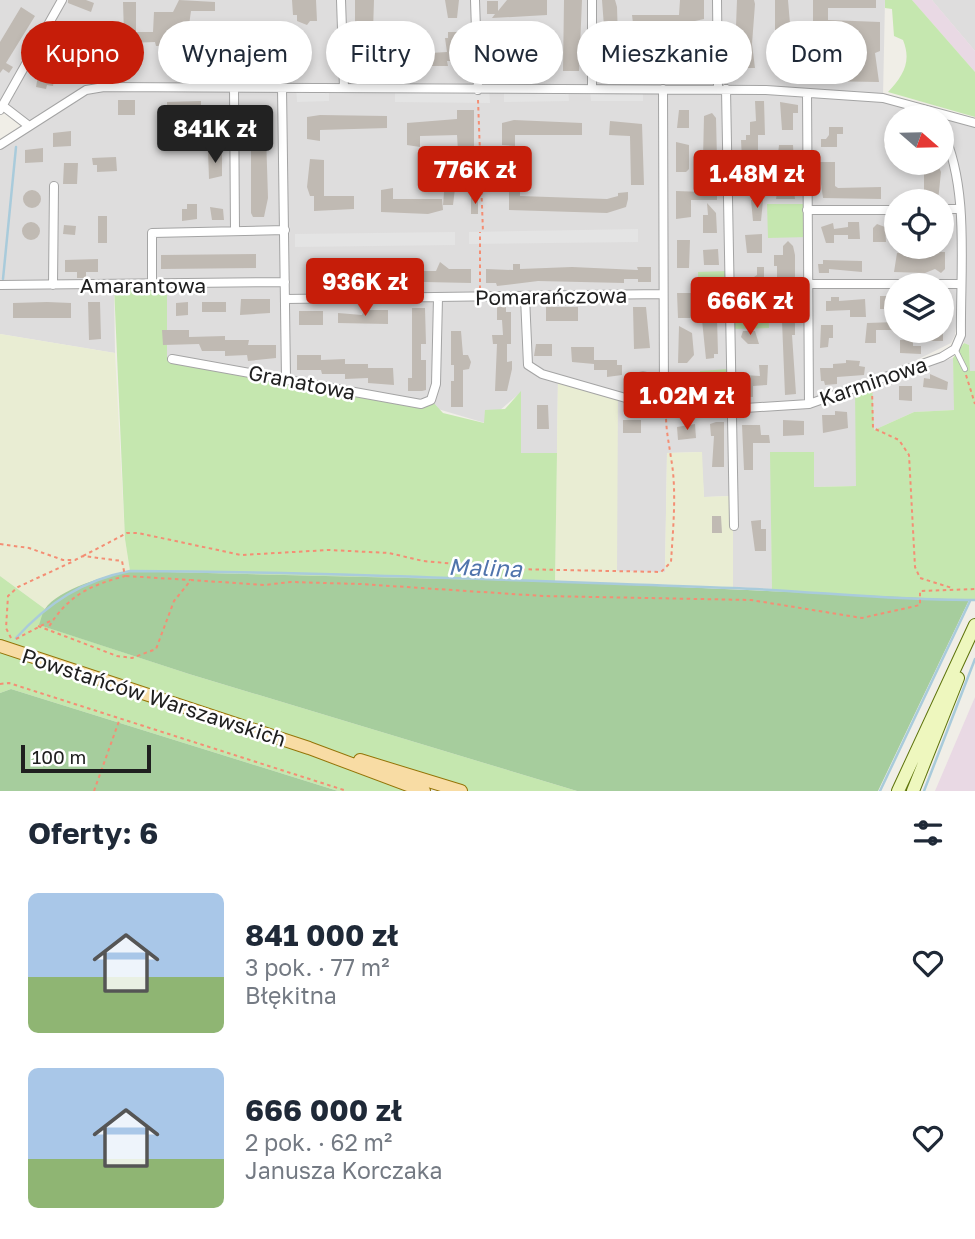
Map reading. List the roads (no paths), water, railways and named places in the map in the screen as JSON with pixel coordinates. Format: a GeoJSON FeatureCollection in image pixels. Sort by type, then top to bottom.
{"type":"FeatureCollection","features":[{"type":"Feature","properties":{"kind":"main road"},"geometry":{"type":"LineString","coordinates":[[898,791],[975,628]]}},
{"type":"Feature","properties":{"kind":"main road"},"geometry":{"type":"LineString","coordinates":[[913,791],[975,628]]}},
{"type":"Feature","properties":{"kind":"main road","name":"Powstańców Warszawskich"},"geometry":{"type":"LineString","coordinates":[[0,646],[309,748],[424,791]]}},
{"type":"Feature","properties":{"kind":"main road","name":"Powstańców Warszawskich"},"geometry":{"type":"LineString","coordinates":[[309,748],[461,791]]}},
{"type":"Feature","properties":{"kind":"street"},"geometry":{"type":"LineString","coordinates":[[29,126],[1,108],[62,0]]}},
{"type":"Feature","properties":{"kind":"street"},"geometry":{"type":"LineString","coordinates":[[341,0],[344,88]]}},
{"type":"Feature","properties":{"kind":"street"},"geometry":{"type":"LineString","coordinates":[[475,0],[478,90]]}},
{"type":"Feature","properties":{"kind":"street"},"geometry":{"type":"LineString","coordinates":[[592,0],[592,88]]}},
{"type":"Feature","properties":{"kind":"street"},"geometry":{"type":"LineString","coordinates":[[717,0],[722,89],[734,526]]}},
{"type":"Feature","properties":{"kind":"street"},"geometry":{"type":"LineString","coordinates":[[0,145],[86,90],[104,88],[722,89],[883,98],[907,105]]}},
{"type":"Feature","properties":{"kind":"street"},"geometry":{"type":"LineString","coordinates":[[234,88],[235,231]]}},
{"type":"Feature","properties":{"kind":"street"},"geometry":{"type":"LineString","coordinates":[[282,88],[286,378]]}},
{"type":"Feature","properties":{"kind":"street"},"geometry":{"type":"LineString","coordinates":[[663,89],[665,407]]}},
{"type":"Feature","properties":{"kind":"street"},"geometry":{"type":"LineString","coordinates":[[807,93],[809,404]]}},
{"type":"Feature","properties":{"kind":"street"},"geometry":{"type":"LineString","coordinates":[[954,118],[975,123]]}},
{"type":"Feature","properties":{"kind":"street"},"geometry":{"type":"LineString","coordinates":[[954,164],[958,209],[961,335],[955,349]]}},
{"type":"Feature","properties":{"kind":"street"},"geometry":{"type":"LineString","coordinates":[[53,285],[54,186]]}},
{"type":"Feature","properties":{"kind":"street"},"geometry":{"type":"LineString","coordinates":[[807,210],[884,209]]}},
{"type":"Feature","properties":{"kind":"street"},"geometry":{"type":"LineString","coordinates":[[152,286],[152,233],[285,230]]}},
{"type":"Feature","properties":{"kind":"street","name":"Amarantowa"},"geometry":{"type":"LineString","coordinates":[[0,285],[152,286],[285,282]]}},
{"type":"Feature","properties":{"kind":"street"},"geometry":{"type":"LineString","coordinates":[[808,284],[960,284]]}},
{"type":"Feature","properties":{"kind":"street","name":"Pomarańczowa"},"geometry":{"type":"LineString","coordinates":[[286,299],[663,294]]}},
{"type":"Feature","properties":{"kind":"street","name":"Karminowa"},"geometry":{"type":"LineString","coordinates":[[525,297],[528,365],[542,374],[665,407],[730,409],[809,404],[942,357],[955,349]]}},
{"type":"Feature","properties":{"kind":"street","name":"Granatowa"},"geometry":{"type":"LineString","coordinates":[[172,359],[286,378],[398,402],[421,404],[431,400],[436,384],[438,298]]}},
{"type":"Feature","properties":{"kind":"lane"},"geometry":{"type":"LineString","coordinates":[[955,349],[965,369]]}},
{"type":"Feature","properties":{"kind":"waterway"},"geometry":{"type":"LineString","coordinates":[[3,279],[16,147]]}},
{"type":"Feature","properties":{"kind":"waterway","name":"Malina"},"geometry":{"type":"LineString","coordinates":[[16,638],[41,614],[67,595],[97,580],[130,571],[506,580],[975,600]]}},
{"type":"Feature","properties":{"kind":"waterway"},"geometry":{"type":"LineString","coordinates":[[880,791],[970,601]]}},
{"type":"Feature","properties":{"kind":"waterway"},"geometry":{"type":"LineString","coordinates":[[924,791],[975,659]]}}]}
